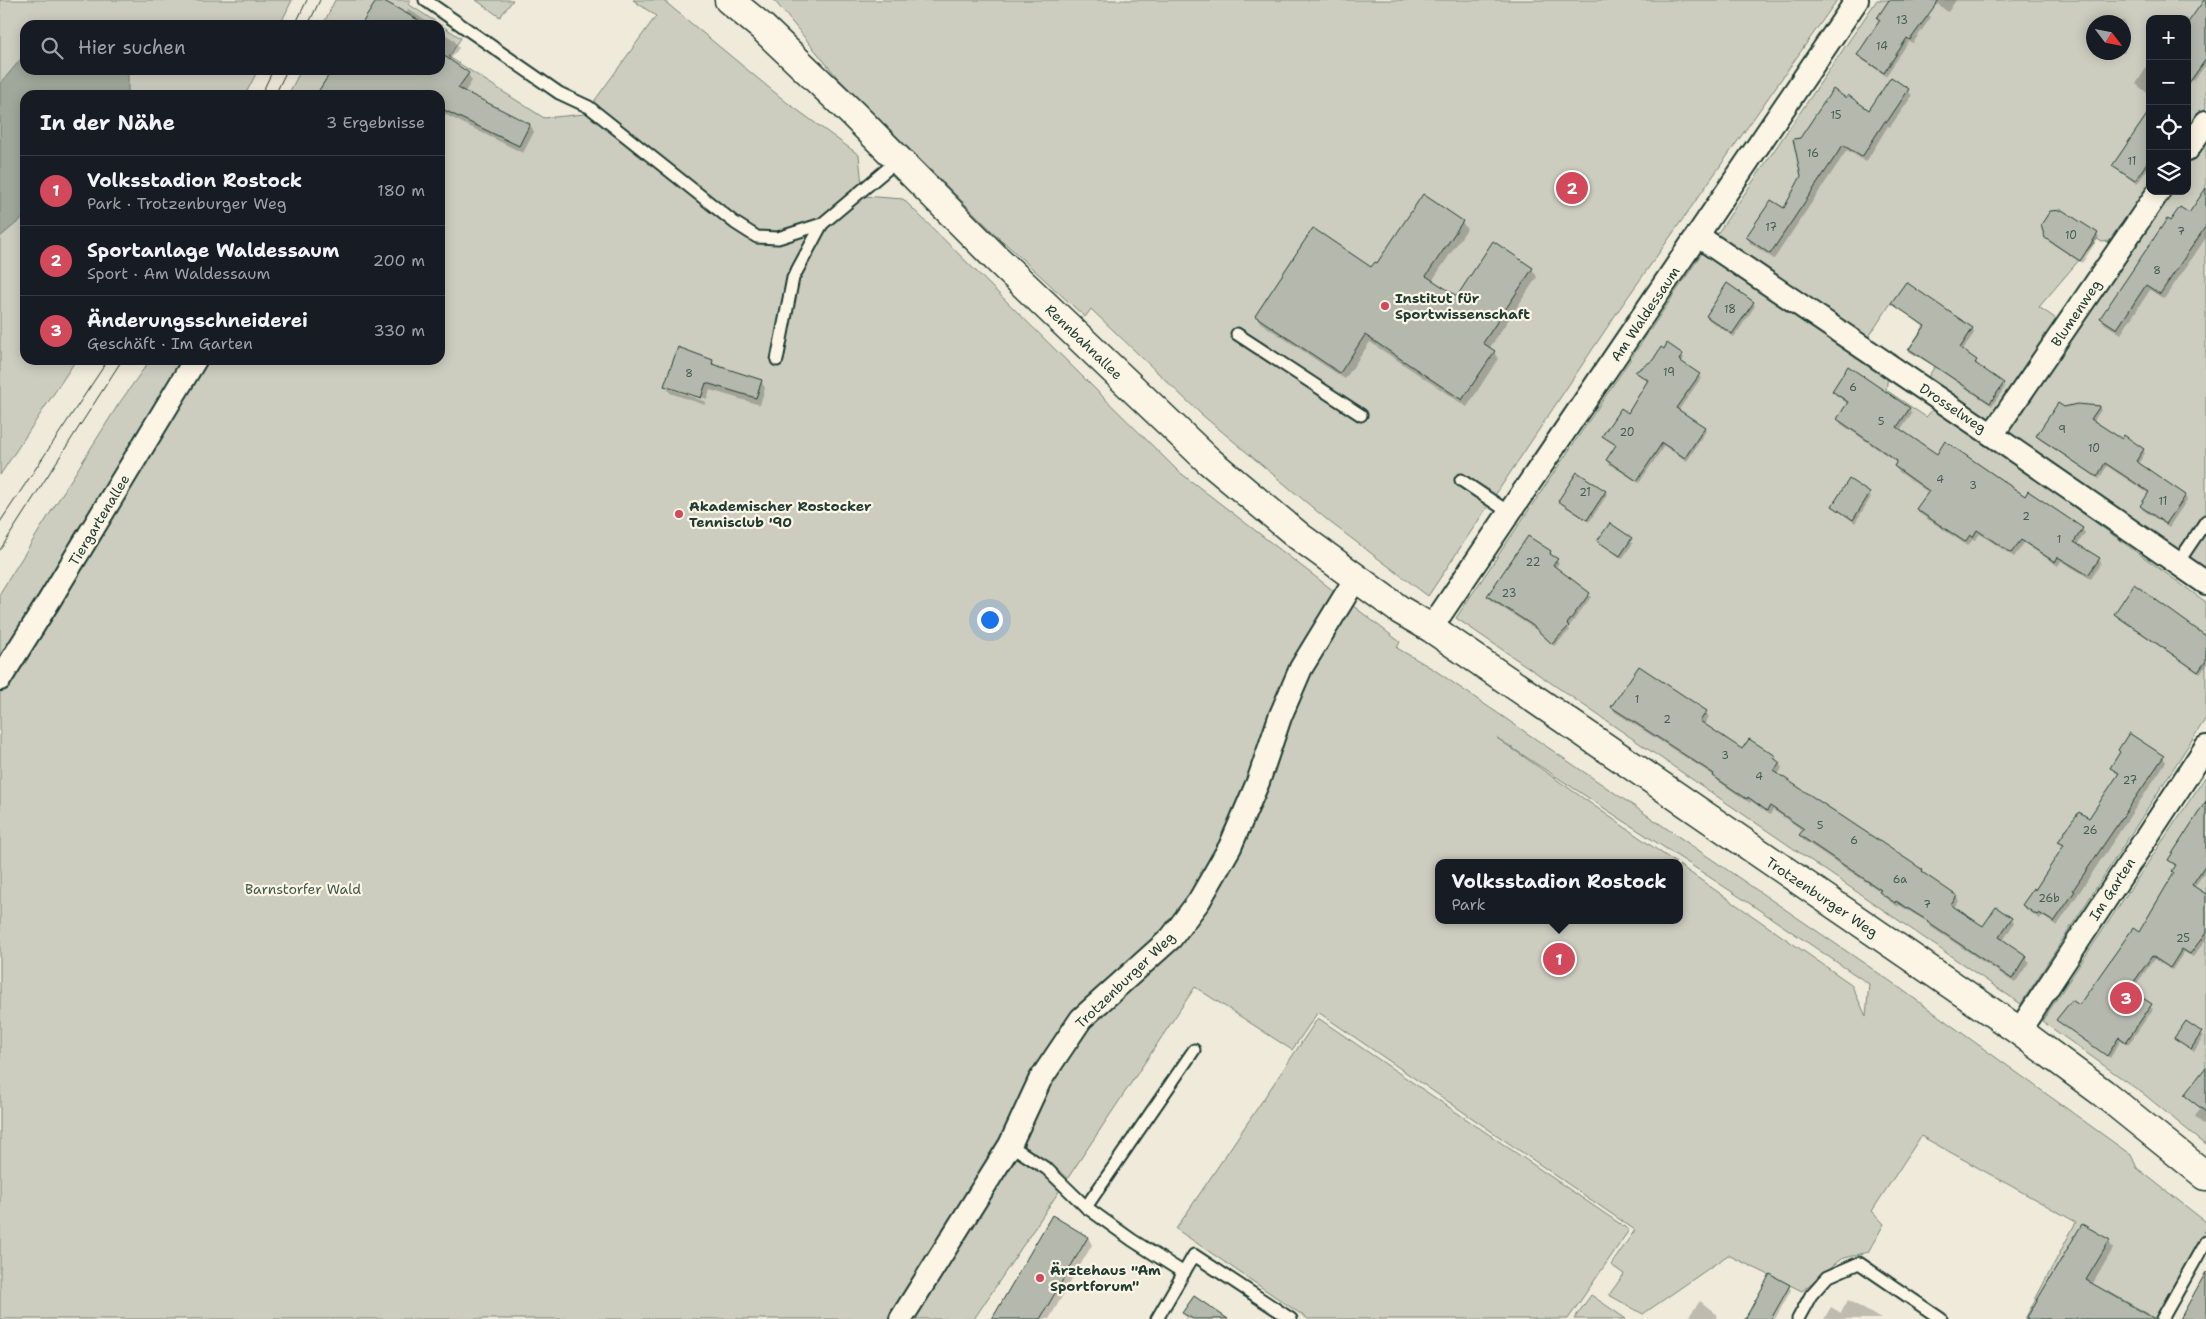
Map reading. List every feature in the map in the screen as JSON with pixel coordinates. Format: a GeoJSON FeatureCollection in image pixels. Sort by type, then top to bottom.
{"type":"FeatureCollection","features":[{"type":"Feature","properties":{"kind":"street","name":"Rennbahnallee"},"geometry":{"type":"LineString","coordinates":[[729,0],[762,27],[854,114],[996,258],[1209,461],[1300,537],[1356,578],[1436,622]]}},
{"type":"Feature","properties":{"kind":"street","name":"Rennbahnallee"},"geometry":{"type":"LineString","coordinates":[[749,0],[762,27]]}},
{"type":"Feature","properties":{"kind":"street","name":"Am Waldessaum"},"geometry":{"type":"LineString","coordinates":[[1436,622],[1857,0]]}},
{"type":"Feature","properties":{"kind":"street"},"geometry":{"type":"LineString","coordinates":[[2191,144],[2206,122]]}},
{"type":"Feature","properties":{"kind":"street","name":"Blumenweg"},"geometry":{"type":"LineString","coordinates":[[1992,435],[2156,195]]}},
{"type":"Feature","properties":{"kind":"street","name":"Drosselweg"},"geometry":{"type":"LineString","coordinates":[[1698,236],[1992,435],[2206,583]]}},
{"type":"Feature","properties":{"kind":"street","name":"Tiergartenallee"},"geometry":{"type":"LineString","coordinates":[[0,678],[50,601],[192,365]]}},
{"type":"Feature","properties":{"kind":"street","name":"Trotzenburger Weg"},"geometry":{"type":"LineString","coordinates":[[901,1319],[1010,1145],[1040,1080],[1081,1019],[1171,938],[1199,901],[1230,847],[1258,782],[1280,717],[1301,668],[1356,578]]}},
{"type":"Feature","properties":{"kind":"street","name":"Trotzenburger Weg"},"geometry":{"type":"LineString","coordinates":[[1436,622],[2019,1031],[2103,1092],[2206,1176]]}},
{"type":"Feature","properties":{"kind":"street","name":"Im Garten"},"geometry":{"type":"LineString","coordinates":[[2019,1031],[2206,747]]}},
{"type":"Feature","properties":{"kind":"lane"},"geometry":{"type":"LineString","coordinates":[[425,0],[559,93],[589,108],[735,223],[757,237],[778,238],[822,224]]}},
{"type":"Feature","properties":{"kind":"lane"},"geometry":{"type":"LineString","coordinates":[[777,360],[793,278],[822,224],[898,160]]}},
{"type":"Feature","properties":{"kind":"lane"},"geometry":{"type":"LineString","coordinates":[[1237,334],[1361,415]]}},
{"type":"Feature","properties":{"kind":"lane"},"geometry":{"type":"LineString","coordinates":[[1461,480],[1510,513]]}},
{"type":"Feature","properties":{"kind":"lane"},"geometry":{"type":"LineString","coordinates":[[2177,564],[2206,521]]}},
{"type":"Feature","properties":{"kind":"lane"},"geometry":{"type":"LineString","coordinates":[[1086,1207],[1194,1050]]}},
{"type":"Feature","properties":{"kind":"lane"},"geometry":{"type":"LineString","coordinates":[[1010,1145],[1047,1169],[1086,1207],[1132,1240],[1184,1273]]}},
{"type":"Feature","properties":{"kind":"lane"},"geometry":{"type":"LineString","coordinates":[[2162,1319],[2206,1242]]}},
{"type":"Feature","properties":{"kind":"lane"},"geometry":{"type":"LineString","coordinates":[[1157,1319],[1194,1255],[1291,1319]]}},
{"type":"Feature","properties":{"kind":"lane"},"geometry":{"type":"LineString","coordinates":[[1798,1319],[1811,1296],[1828,1277],[1859,1263],[1941,1319]]}},
{"type":"Feature","properties":{"kind":"green space"},"geometry":{"type":"Polygon","coordinates":[[[0,0],[292,0],[282,20],[20,20],[20,75],[255,75],[248,90],[20,90],[20,365],[73,365],[0,475],[0,0]]]}},
{"type":"Feature","properties":{"kind":"green space","name":"Barnstorfer Wald"},"geometry":{"type":"Polygon","coordinates":[[[335,0],[411,0],[408,4],[433,20],[325,20],[335,0]]]}},
{"type":"Feature","properties":{"kind":"green space"},"geometry":{"type":"Polygon","coordinates":[[[476,0],[513,0],[500,17],[476,0]]]}},
{"type":"Feature","properties":{"kind":"green space","name":"Barnstorfer Wald"},"geometry":{"type":"Polygon","coordinates":[[[633,0],[663,0],[785,101],[859,155],[863,196],[903,199],[1178,471],[1400,642],[1397,648],[1433,669],[1890,981],[2131,1155],[2137,1168],[2206,1222],[2206,1227],[2156,1319],[2145,1319],[2148,1314],[2107,1291],[2091,1319],[2025,1319],[2076,1222],[1921,1136],[1872,1211],[1884,1224],[1868,1252],[1841,1259],[1802,1291],[1728,1255],[1643,1314],[1609,1295],[1624,1274],[1611,1265],[1635,1230],[1318,1012],[1292,1050],[1195,987],[974,1319],[0,1319],[0,593],[118,405],[146,365],[445,365],[445,90],[291,90],[298,75],[445,75],[445,28],[461,38],[449,57],[544,118],[585,114],[656,16],[633,0]]]}},
{"type":"Feature","properties":{"kind":"green space"},"geometry":{"type":"Polygon","coordinates":[[[774,0],[1837,0],[1618,311],[1428,596],[1331,523],[1201,414],[1091,309],[1085,317],[993,232],[836,76],[774,0]]]}},
{"type":"Feature","properties":{"kind":"green space"},"geometry":{"type":"Polygon","coordinates":[[[1877,0],[2206,0],[2206,107],[2191,128],[2191,15],[2146,15],[2147,195],[2127,224],[2120,225],[2109,241],[2102,242],[2097,239],[2039,307],[2062,323],[1991,423],[1927,379],[1935,366],[1908,350],[1925,325],[1891,303],[1866,341],[1715,237],[1877,0]]]}},
{"type":"Feature","properties":{"kind":"green space"},"geometry":{"type":"Polygon","coordinates":[[[2206,134],[2206,571],[2002,433],[2165,195],[2191,195],[2191,156],[2206,134]]]}},
{"type":"Feature","properties":{"kind":"green space"},"geometry":{"type":"Polygon","coordinates":[[[1702,253],[1888,376],[1886,390],[1926,417],[1935,407],[2206,602],[2206,718],[2021,1004],[1456,618],[1702,253]]]}},
{"type":"Feature","properties":{"kind":"green space"},"geometry":{"type":"Polygon","coordinates":[[[2206,776],[2206,1145],[2145,1095],[2042,1021],[2206,776]]]}},
{"type":"Feature","properties":{"kind":"green space"},"geometry":{"type":"Polygon","coordinates":[[[1318,1018],[1629,1230],[1568,1319],[1308,1319],[1176,1229],[1318,1018]]]}},
{"type":"Feature","properties":{"kind":"green space"},"geometry":{"type":"Polygon","coordinates":[[[1591,1295],[1626,1319],[1574,1319],[1591,1295]]]}},
{"type":"Feature","properties":{"kind":"shaded area"},"geometry":{"type":"Polygon","coordinates":[[[20,60],[20,75],[128,75],[128,90],[20,90],[20,220],[0,237],[0,84],[20,60]]]}},
{"type":"Feature","properties":{"kind":"building"},"geometry":{"type":"Polygon","coordinates":[[[1889,0],[1939,0],[1910,40],[1907,38],[1884,73],[1857,55],[1880,20],[1877,18],[1889,0]]]}},
{"type":"Feature","properties":{"kind":"building"},"geometry":{"type":"Polygon","coordinates":[[[2204,0],[2206,0],[2206,59],[2191,80],[2191,60],[2191,18],[2204,0]]]}},
{"type":"Feature","properties":{"kind":"building"},"geometry":{"type":"Polygon","coordinates":[[[386,2],[418,20],[364,20],[375,3],[386,2]]]}},
{"type":"Feature","properties":{"kind":"building"},"geometry":{"type":"Polygon","coordinates":[[[445,56],[469,73],[458,88],[530,124],[519,146],[445,110],[445,90],[319,90],[329,75],[445,75],[445,56]]]}},
{"type":"Feature","properties":{"kind":"building"},"geometry":{"type":"Polygon","coordinates":[[[1891,77],[1909,89],[1887,122],[1885,121],[1862,157],[1843,145],[1770,254],[1746,237],[1771,200],[1784,208],[1801,176],[1793,139],[1800,138],[1833,89],[1846,98],[1848,95],[1869,110],[1891,77]]]}},
{"type":"Feature","properties":{"kind":"building"},"geometry":{"type":"Polygon","coordinates":[[[2146,116],[2146,164],[2135,181],[2112,166],[2146,116]]]}},
{"type":"Feature","properties":{"kind":"building"},"geometry":{"type":"Polygon","coordinates":[[[2206,188],[2206,226],[2160,294],[2146,285],[2117,329],[2100,318],[2167,219],[2170,221],[2180,207],[2189,213],[2206,188]]]}},
{"type":"Feature","properties":{"kind":"building","name":"Institut für Sportwissenschaft"},"geometry":{"type":"Polygon","coordinates":[[[1423,194],[1463,221],[1426,276],[1457,296],[1493,241],[1533,268],[1483,343],[1495,351],[1462,400],[1365,335],[1340,373],[1255,316],[1313,228],[1371,267],[1375,262],[1377,263],[1423,194]]]}},
{"type":"Feature","properties":{"kind":"building"},"geometry":{"type":"Polygon","coordinates":[[[2062,210],[2098,233],[2080,261],[2045,238],[2041,225],[2050,211],[2062,210]]]}},
{"type":"Feature","properties":{"kind":"building"},"geometry":{"type":"Polygon","coordinates":[[[1906,282],[1973,328],[1960,348],[1977,360],[1975,363],[2004,383],[1990,403],[1909,349],[1925,326],[1891,303],[1906,282]]]}},
{"type":"Feature","properties":{"kind":"building"},"geometry":{"type":"Polygon","coordinates":[[[1727,283],[1754,302],[1732,334],[1706,316],[1727,283]]]}},
{"type":"Feature","properties":{"kind":"building"},"geometry":{"type":"Polygon","coordinates":[[[1667,343],[1683,354],[1679,360],[1700,374],[1676,408],[1705,427],[1685,458],[1662,443],[1637,481],[1606,460],[1616,445],[1602,436],[1621,408],[1628,413],[1648,380],[1635,372],[1653,360],[1661,347],[1664,349],[1667,343]]]}},
{"type":"Feature","properties":{"kind":"building"},"geometry":{"type":"Polygon","coordinates":[[[678,347],[713,360],[712,364],[762,380],[756,398],[706,383],[701,398],[664,386],[678,347]]]}},
{"type":"Feature","properties":{"kind":"building"},"geometry":{"type":"Polygon","coordinates":[[[1848,366],[1910,408],[1897,427],[1937,454],[1945,441],[2025,496],[2028,491],[2083,528],[2074,542],[2100,558],[2088,575],[2058,557],[2055,562],[2021,540],[2011,553],[1977,530],[1973,537],[1970,535],[1965,542],[1916,509],[1929,491],[1894,466],[1897,461],[1837,419],[1848,402],[1832,391],[1848,366]]]}},
{"type":"Feature","properties":{"kind":"building"},"geometry":{"type":"Polygon","coordinates":[[[2058,403],[2064,407],[2077,404],[2100,406],[2091,419],[2122,439],[2124,435],[2144,449],[2136,461],[2186,495],[2166,524],[2140,506],[2149,492],[2105,463],[2097,477],[2036,436],[2058,403]]]}},
{"type":"Feature","properties":{"kind":"building"},"geometry":{"type":"Polygon","coordinates":[[[1577,472],[1606,491],[1587,520],[1558,501],[1577,472]]]}},
{"type":"Feature","properties":{"kind":"building"},"geometry":{"type":"Polygon","coordinates":[[[1849,479],[1870,493],[1853,520],[1832,506],[1849,479]]]}},
{"type":"Feature","properties":{"kind":"building"},"geometry":{"type":"Polygon","coordinates":[[[1610,523],[1632,538],[1620,556],[1597,541],[1610,523]]]}},
{"type":"Feature","properties":{"kind":"building"},"geometry":{"type":"Polygon","coordinates":[[[1528,536],[1551,551],[1550,554],[1558,559],[1553,565],[1590,593],[1567,624],[1569,626],[1552,644],[1532,625],[1487,596],[1528,536]]]}},
{"type":"Feature","properties":{"kind":"building"},"geometry":{"type":"Polygon","coordinates":[[[2134,584],[2206,636],[2206,661],[2198,672],[2114,614],[2134,584]]]}},
{"type":"Feature","properties":{"kind":"building"},"geometry":{"type":"Polygon","coordinates":[[[1639,666],[1707,711],[1700,721],[1742,749],[1749,739],[1776,756],[1774,758],[1780,763],[1774,771],[1923,870],[1922,872],[1957,896],[1951,905],[1983,926],[1996,907],[2012,918],[1999,937],[2027,956],[2012,979],[1928,921],[1896,901],[1895,903],[1879,892],[1881,890],[1799,835],[1804,829],[1770,806],[1767,811],[1748,797],[1747,799],[1713,776],[1714,774],[1611,707],[1639,666]]]}},
{"type":"Feature","properties":{"kind":"building"},"geometry":{"type":"Polygon","coordinates":[[[2129,733],[2164,756],[2073,890],[2075,891],[2054,922],[2039,913],[2037,915],[2022,905],[2034,888],[2035,890],[2064,845],[2058,842],[2072,821],[2079,812],[2089,818],[2119,773],[2110,768],[2120,752],[2118,750],[2129,733]]]}},
{"type":"Feature","properties":{"kind":"building"},"geometry":{"type":"Polygon","coordinates":[[[2206,801],[2206,864],[2192,885],[2206,894],[2206,933],[2190,954],[2182,949],[2170,968],[2152,956],[2129,989],[2152,1004],[2126,1042],[2119,1037],[2107,1056],[2056,1020],[2072,1000],[2079,1005],[2133,928],[2139,932],[2174,873],[2172,871],[2176,865],[2168,860],[2206,801]]]}},
{"type":"Feature","properties":{"kind":"building"},"geometry":{"type":"Polygon","coordinates":[[[2186,1021],[2202,1032],[2191,1049],[2174,1038],[2186,1021]]]}},
{"type":"Feature","properties":{"kind":"building"},"geometry":{"type":"Polygon","coordinates":[[[2206,1067],[2206,1112],[2184,1095],[2206,1067]]]}},
{"type":"Feature","properties":{"kind":"building","name":"Ärztehaus \"Am Sportforum\""},"geometry":{"type":"Polygon","coordinates":[[[1052,1215],[1088,1237],[1040,1319],[992,1319],[1052,1215]]]}},
{"type":"Feature","properties":{"kind":"building"},"geometry":{"type":"Polygon","coordinates":[[[2082,1224],[2110,1240],[2086,1280],[2155,1319],[2026,1319],[2082,1224]]]}},
{"type":"Feature","properties":{"kind":"building"},"geometry":{"type":"Polygon","coordinates":[[[2206,1272],[2206,1319],[2180,1319],[2206,1272]]]}},
{"type":"Feature","properties":{"kind":"building"},"geometry":{"type":"Polygon","coordinates":[[[1770,1274],[1790,1285],[1771,1319],[1745,1319],[1770,1274]]]}},
{"type":"Feature","properties":{"kind":"building"},"geometry":{"type":"Polygon","coordinates":[[[1194,1296],[1228,1319],[1193,1319],[1182,1313],[1194,1296]]]}},
{"type":"Feature","properties":{"kind":"tram line"},"geometry":{"type":"LineString","coordinates":[[297,20],[307,0]]}},
{"type":"Feature","properties":{"kind":"tram line"},"geometry":{"type":"LineString","coordinates":[[310,20],[320,0]]}},
{"type":"Feature","properties":{"kind":"tram line"},"geometry":{"type":"LineString","coordinates":[[263,90],[271,75]]}},
{"type":"Feature","properties":{"kind":"tram line"},"geometry":{"type":"LineString","coordinates":[[277,90],[285,75]]}},
{"type":"Feature","properties":{"kind":"tram line"},"geometry":{"type":"LineString","coordinates":[[0,522],[105,365]]}},
{"type":"Feature","properties":{"kind":"tram line"},"geometry":{"type":"LineString","coordinates":[[0,550],[119,365]]}},
{"type":"Feature","properties":{"kind":"place","name":"Sportanlage Waldessaum"},"geometry":{"type":"Point","coordinates":[1572,188]}},
{"type":"Feature","properties":{"kind":"place","name":"Institut für Sportwissenschaft"},"geometry":{"type":"Point","coordinates":[1385,306]}},
{"type":"Feature","properties":{"kind":"place","name":"Akademischer Rostocker Tennisclub '90"},"geometry":{"type":"Point","coordinates":[679,514]}},
{"type":"Feature","properties":{"kind":"place","name":"Volksstadion Rostock"},"geometry":{"type":"Point","coordinates":[1559,959]}},
{"type":"Feature","properties":{"kind":"place","name":"Änderungsschneiderei"},"geometry":{"type":"Point","coordinates":[2126,998]}},
{"type":"Feature","properties":{"kind":"place","name":"Ärztehaus \"Am Sportforum\""},"geometry":{"type":"Point","coordinates":[1040,1278]}}]}
